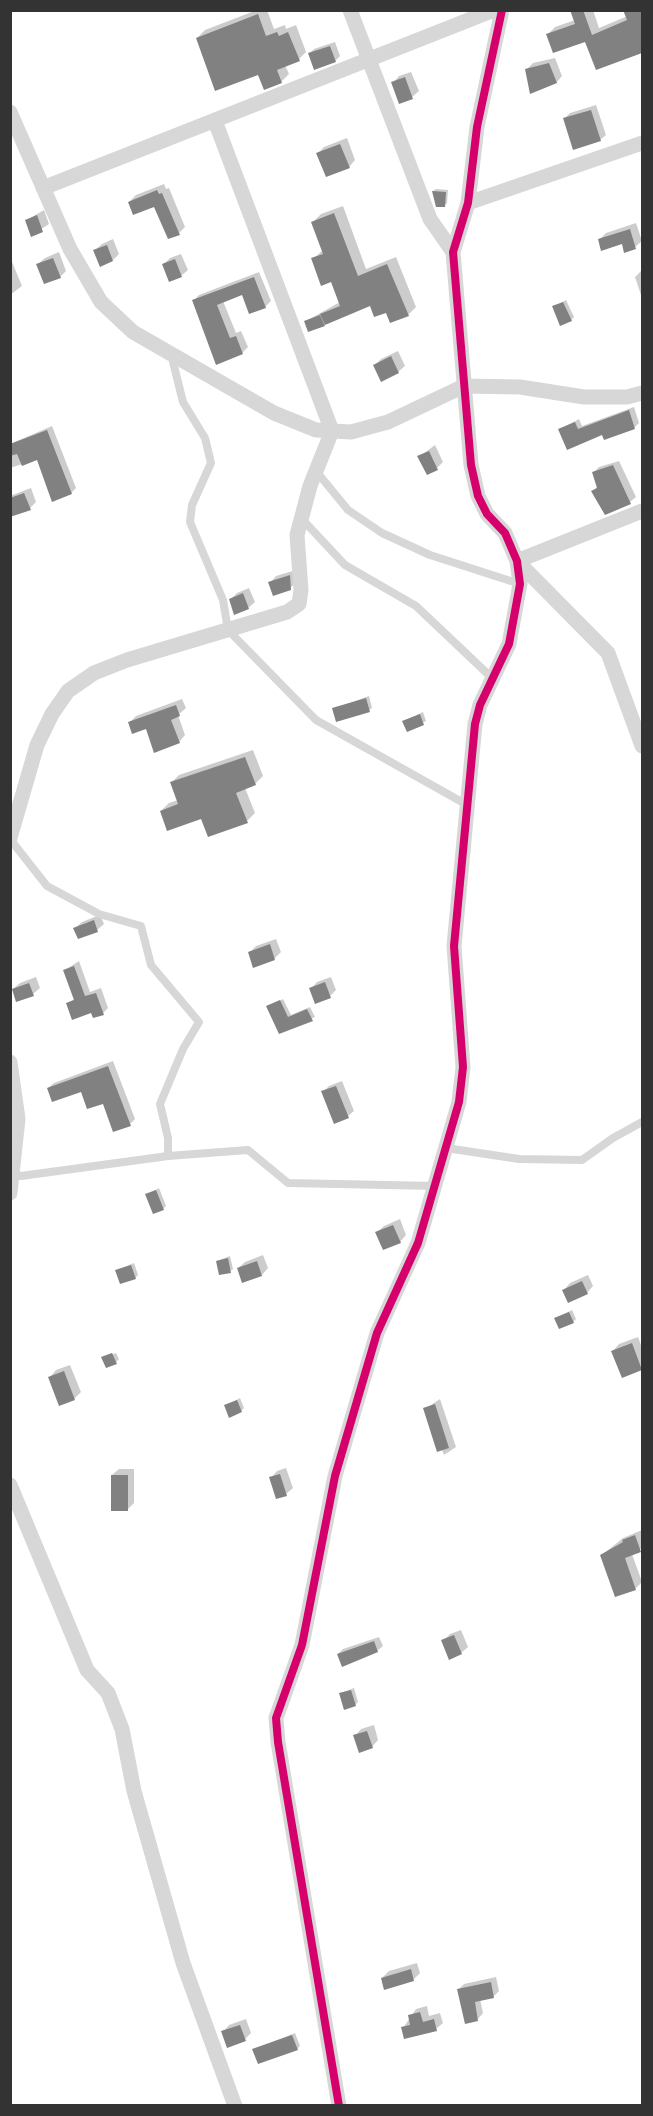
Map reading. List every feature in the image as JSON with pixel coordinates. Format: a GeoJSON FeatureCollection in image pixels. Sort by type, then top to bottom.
{"type":"FeatureCollection","features":[{"type":"Feature","properties":{"kind":"street"},"geometry":{"type":"LineString","coordinates":[[350,10],[430,219],[453,252]]}},
{"type":"Feature","properties":{"kind":"street"},"geometry":{"type":"LineString","coordinates":[[43,188],[370,61],[460,17],[494,10]]}},
{"type":"Feature","properties":{"kind":"street"},"geometry":{"type":"LineString","coordinates":[[339,2106],[278,1742],[276,1718],[302,1645],[335,1476],[377,1333],[418,1243],[459,1102],[463,1067],[454,946],[458,885],[469,807],[475,724],[480,705],[509,644],[520,584],[517,561],[505,532],[487,514],[478,496],[471,465],[453,252],[468,203],[477,127],[502,10]]}},
{"type":"Feature","properties":{"kind":"street"},"geometry":{"type":"LineString","coordinates":[[10,112],[70,249],[101,302],[133,332],[274,413],[315,430],[351,432],[388,422],[464,386],[531,388],[584,397],[627,397],[642,393]]}},
{"type":"Feature","properties":{"kind":"street"},"geometry":{"type":"LineString","coordinates":[[10,838],[37,745],[52,714],[68,691],[94,673],[127,660],[287,612],[299,604],[301,590],[297,535],[316,471],[332,431],[215,121]]}},
{"type":"Feature","properties":{"kind":"street"},"geometry":{"type":"LineString","coordinates":[[468,203],[642,142]]}},
{"type":"Feature","properties":{"kind":"street"},"geometry":{"type":"LineString","coordinates":[[517,561],[642,511]]}},
{"type":"Feature","properties":{"kind":"street"},"geometry":{"type":"LineString","coordinates":[[517,561],[608,652],[642,746]]}},
{"type":"Feature","properties":{"kind":"street"},"geometry":{"type":"LineString","coordinates":[[10,1062],[18,1119],[10,1193]]}},
{"type":"Feature","properties":{"kind":"street"},"geometry":{"type":"LineString","coordinates":[[10,1485],[87,1670],[108,1693],[122,1729],[134,1791],[183,1963],[235,2106]]}},
{"type":"Feature","properties":{"kind":"lane"},"geometry":{"type":"LineString","coordinates":[[171,353],[183,402],[205,438],[211,463],[192,505],[190,522],[223,600],[228,630],[316,720],[469,807]]}},
{"type":"Feature","properties":{"kind":"lane"},"geometry":{"type":"LineString","coordinates":[[316,471],[348,510],[382,533],[430,555],[520,584]]}},
{"type":"Feature","properties":{"kind":"lane"},"geometry":{"type":"LineString","coordinates":[[302,519],[345,565],[416,606],[492,679]]}},
{"type":"Feature","properties":{"kind":"lane"},"geometry":{"type":"LineString","coordinates":[[10,838],[47,886],[99,914],[141,926],[151,965],[199,1022],[183,1048],[160,1104],[168,1138],[168,1156]]}},
{"type":"Feature","properties":{"kind":"lane"},"geometry":{"type":"LineString","coordinates":[[446,1148],[519,1159],[582,1160],[613,1138],[642,1122]]}},
{"type":"Feature","properties":{"kind":"lane"},"geometry":{"type":"LineString","coordinates":[[13,1174],[21,1176],[168,1156],[248,1150],[288,1183],[436,1186]]}},
{"type":"Feature","properties":{"kind":"building"},"geometry":{"type":"Polygon","coordinates":[[[570,10],[583,10],[592,35],[627,20],[623,10],[642,10],[642,53],[596,70],[585,42],[553,53],[546,34],[575,24],[570,10]]]}},
{"type":"Feature","properties":{"kind":"building"},"geometry":{"type":"Polygon","coordinates":[[[258,14],[266,36],[277,32],[279,36],[288,32],[300,61],[277,70],[282,83],[264,90],[258,75],[215,91],[196,38],[258,14]]]}},
{"type":"Feature","properties":{"kind":"building"},"geometry":{"type":"Polygon","coordinates":[[[330,46],[336,62],[314,70],[308,53],[330,46]]]}},
{"type":"Feature","properties":{"kind":"building"},"geometry":{"type":"Polygon","coordinates":[[[549,63],[557,83],[530,94],[525,69],[549,63]]]}},
{"type":"Feature","properties":{"kind":"building"},"geometry":{"type":"Polygon","coordinates":[[[405,77],[413,99],[399,104],[391,82],[405,77]]]}},
{"type":"Feature","properties":{"kind":"building"},"geometry":{"type":"Polygon","coordinates":[[[591,110],[601,141],[573,150],[563,118],[591,110]]]}},
{"type":"Feature","properties":{"kind":"building"},"geometry":{"type":"Polygon","coordinates":[[[340,144],[350,168],[326,177],[316,153],[340,144]]]}},
{"type":"Feature","properties":{"kind":"building"},"geometry":{"type":"Polygon","coordinates":[[[157,190],[159,194],[162,193],[180,235],[168,239],[154,207],[133,215],[128,202],[157,190]]]}},
{"type":"Feature","properties":{"kind":"building"},"geometry":{"type":"Polygon","coordinates":[[[432,191],[446,192],[445,207],[436,207],[432,191]]]}},
{"type":"Feature","properties":{"kind":"building"},"geometry":{"type":"Polygon","coordinates":[[[334,213],[358,276],[387,264],[409,316],[390,323],[386,313],[374,317],[370,306],[325,325],[320,314],[340,306],[331,282],[321,286],[311,258],[323,254],[311,222],[334,213]]]}},
{"type":"Feature","properties":{"kind":"building"},"geometry":{"type":"Polygon","coordinates":[[[37,215],[43,232],[31,237],[25,220],[37,215]]]}},
{"type":"Feature","properties":{"kind":"building"},"geometry":{"type":"Polygon","coordinates":[[[630,229],[636,249],[624,253],[622,244],[601,251],[598,239],[630,229]]]}},
{"type":"Feature","properties":{"kind":"building"},"geometry":{"type":"Polygon","coordinates":[[[107,245],[113,261],[100,267],[93,250],[107,245]]]}},
{"type":"Feature","properties":{"kind":"building"},"geometry":{"type":"Polygon","coordinates":[[[53,258],[61,278],[44,284],[36,264],[53,258]]]}},
{"type":"Feature","properties":{"kind":"building"},"geometry":{"type":"Polygon","coordinates":[[[175,259],[182,277],[169,282],[162,264],[175,259]]]}},
{"type":"Feature","properties":{"kind":"building"},"geometry":{"type":"Polygon","coordinates":[[[254,277],[266,308],[249,314],[242,295],[217,305],[230,338],[236,336],[243,354],[216,365],[192,300],[254,277]]]}},
{"type":"Feature","properties":{"kind":"building"},"geometry":{"type":"Polygon","coordinates":[[[563,302],[572,321],[560,326],[552,306],[563,302]]]}},
{"type":"Feature","properties":{"kind":"building"},"geometry":{"type":"Polygon","coordinates":[[[320,315],[325,326],[308,332],[304,321],[320,315]]]}},
{"type":"Feature","properties":{"kind":"building"},"geometry":{"type":"Polygon","coordinates":[[[391,356],[399,373],[381,382],[373,365],[391,356]]]}},
{"type":"Feature","properties":{"kind":"building"},"geometry":{"type":"Polygon","coordinates":[[[629,410],[635,429],[604,440],[602,435],[567,450],[558,429],[575,422],[578,429],[629,410]]]}},
{"type":"Feature","properties":{"kind":"building"},"geometry":{"type":"Polygon","coordinates":[[[47,430],[72,494],[52,502],[37,460],[22,466],[17,454],[10,456],[10,444],[47,430]]]}},
{"type":"Feature","properties":{"kind":"building"},"geometry":{"type":"Polygon","coordinates":[[[429,451],[438,470],[427,475],[417,456],[429,451]]]}},
{"type":"Feature","properties":{"kind":"building"},"geometry":{"type":"Polygon","coordinates":[[[613,465],[631,504],[605,515],[591,491],[597,488],[592,472],[613,465]]]}},
{"type":"Feature","properties":{"kind":"building"},"geometry":{"type":"Polygon","coordinates":[[[24,493],[31,510],[10,517],[10,498],[24,493]]]}},
{"type":"Feature","properties":{"kind":"building"},"geometry":{"type":"Polygon","coordinates":[[[290,575],[291,590],[273,596],[268,582],[290,575]]]}},
{"type":"Feature","properties":{"kind":"building"},"geometry":{"type":"Polygon","coordinates":[[[243,593],[249,609],[234,615],[229,599],[243,593]]]}},
{"type":"Feature","properties":{"kind":"building"},"geometry":{"type":"Polygon","coordinates":[[[366,698],[370,712],[336,722],[332,708],[366,698]]]}},
{"type":"Feature","properties":{"kind":"building"},"geometry":{"type":"Polygon","coordinates":[[[176,705],[180,716],[171,720],[180,743],[154,753],[146,729],[132,734],[128,722],[176,705]]]}},
{"type":"Feature","properties":{"kind":"building"},"geometry":{"type":"Polygon","coordinates":[[[420,714],[424,725],[407,732],[402,721],[420,714]]]}},
{"type":"Feature","properties":{"kind":"building"},"geometry":{"type":"Polygon","coordinates":[[[245,757],[256,785],[236,793],[248,823],[208,837],[201,819],[167,831],[160,811],[178,804],[170,782],[245,757]]]}},
{"type":"Feature","properties":{"kind":"building"},"geometry":{"type":"Polygon","coordinates":[[[94,920],[98,932],[78,939],[73,928],[94,920]]]}},
{"type":"Feature","properties":{"kind":"building"},"geometry":{"type":"Polygon","coordinates":[[[270,944],[275,960],[253,968],[248,952],[270,944]]]}},
{"type":"Feature","properties":{"kind":"building"},"geometry":{"type":"Polygon","coordinates":[[[74,966],[85,996],[96,993],[104,1015],[93,1018],[91,1013],[72,1020],[66,1003],[74,1000],[63,970],[74,966]]]}},
{"type":"Feature","properties":{"kind":"building"},"geometry":{"type":"Polygon","coordinates":[[[325,982],[331,998],[315,1004],[309,988],[325,982]]]}},
{"type":"Feature","properties":{"kind":"building"},"geometry":{"type":"Polygon","coordinates":[[[29,983],[34,996],[16,1002],[12,989],[29,983]]]}},
{"type":"Feature","properties":{"kind":"building"},"geometry":{"type":"Polygon","coordinates":[[[280,1000],[288,1017],[307,1009],[313,1021],[279,1034],[266,1006],[280,1000]]]}},
{"type":"Feature","properties":{"kind":"building"},"geometry":{"type":"Polygon","coordinates":[[[108,1066],[131,1126],[113,1132],[103,1104],[87,1109],[81,1092],[52,1102],[47,1088],[108,1066]]]}},
{"type":"Feature","properties":{"kind":"building"},"geometry":{"type":"Polygon","coordinates":[[[336,1086],[349,1118],[334,1124],[321,1091],[336,1086]]]}},
{"type":"Feature","properties":{"kind":"building"},"geometry":{"type":"Polygon","coordinates":[[[156,1190],[164,1210],[153,1214],[145,1194],[156,1190]]]}},
{"type":"Feature","properties":{"kind":"building"},"geometry":{"type":"Polygon","coordinates":[[[393,1225],[401,1243],[383,1250],[375,1232],[393,1225]]]}},
{"type":"Feature","properties":{"kind":"building"},"geometry":{"type":"Polygon","coordinates":[[[228,1258],[231,1273],[219,1275],[216,1261],[228,1258]]]}},
{"type":"Feature","properties":{"kind":"building"},"geometry":{"type":"Polygon","coordinates":[[[257,1261],[262,1276],[242,1283],[237,1268],[257,1261]]]}},
{"type":"Feature","properties":{"kind":"building"},"geometry":{"type":"Polygon","coordinates":[[[131,1265],[136,1279],[120,1284],[115,1270],[131,1265]]]}},
{"type":"Feature","properties":{"kind":"building"},"geometry":{"type":"Polygon","coordinates":[[[582,1281],[588,1294],[568,1303],[562,1290],[582,1281]]]}},
{"type":"Feature","properties":{"kind":"building"},"geometry":{"type":"Polygon","coordinates":[[[569,1312],[574,1323],[559,1329],[554,1318],[569,1312]]]}},
{"type":"Feature","properties":{"kind":"building"},"geometry":{"type":"Polygon","coordinates":[[[632,1343],[642,1370],[622,1378],[611,1351],[632,1343]]]}},
{"type":"Feature","properties":{"kind":"building"},"geometry":{"type":"Polygon","coordinates":[[[112,1353],[117,1364],[106,1368],[101,1357],[112,1353]]]}},
{"type":"Feature","properties":{"kind":"building"},"geometry":{"type":"Polygon","coordinates":[[[64,1371],[75,1400],[59,1406],[48,1377],[64,1371]]]}},
{"type":"Feature","properties":{"kind":"building"},"geometry":{"type":"Polygon","coordinates":[[[237,1400],[242,1412],[229,1418],[224,1405],[237,1400]]]}},
{"type":"Feature","properties":{"kind":"building"},"geometry":{"type":"Polygon","coordinates":[[[435,1404],[449,1448],[437,1452],[423,1408],[435,1404]]]}},
{"type":"Feature","properties":{"kind":"building"},"geometry":{"type":"Polygon","coordinates":[[[280,1474],[287,1496],[276,1499],[269,1477],[280,1474]]]}},
{"type":"Feature","properties":{"kind":"building"},"geometry":{"type":"Polygon","coordinates":[[[111,1475],[128,1475],[128,1511],[111,1511],[111,1475]]]}},
{"type":"Feature","properties":{"kind":"building"},"geometry":{"type":"Polygon","coordinates":[[[635,1535],[641,1552],[625,1558],[636,1590],[615,1597],[600,1555],[623,1542],[622,1540],[635,1535]]]}},
{"type":"Feature","properties":{"kind":"building"},"geometry":{"type":"Polygon","coordinates":[[[454,1635],[462,1654],[449,1660],[441,1640],[454,1635]]]}},
{"type":"Feature","properties":{"kind":"building"},"geometry":{"type":"Polygon","coordinates":[[[374,1641],[378,1652],[342,1667],[337,1654],[374,1641]]]}},
{"type":"Feature","properties":{"kind":"building"},"geometry":{"type":"Polygon","coordinates":[[[351,1690],[356,1706],[344,1710],[339,1693],[351,1690]]]}},
{"type":"Feature","properties":{"kind":"building"},"geometry":{"type":"Polygon","coordinates":[[[367,1731],[373,1748],[359,1753],[353,1735],[367,1731]]]}},
{"type":"Feature","properties":{"kind":"building"},"geometry":{"type":"Polygon","coordinates":[[[411,1969],[414,1981],[384,1990],[381,1978],[411,1969]]]}},
{"type":"Feature","properties":{"kind":"building"},"geometry":{"type":"Polygon","coordinates":[[[491,1982],[494,1998],[475,2002],[478,2021],[465,2024],[457,1989],[491,1982]]]}},
{"type":"Feature","properties":{"kind":"building"},"geometry":{"type":"Polygon","coordinates":[[[420,2012],[423,2022],[434,2019],[437,2031],[404,2039],[401,2027],[410,2025],[408,2015],[420,2012]]]}},
{"type":"Feature","properties":{"kind":"building"},"geometry":{"type":"Polygon","coordinates":[[[240,2025],[246,2041],[227,2048],[221,2031],[240,2025]]]}},
{"type":"Feature","properties":{"kind":"building"},"geometry":{"type":"Polygon","coordinates":[[[292,2035],[298,2050],[258,2064],[252,2049],[292,2035]]]}},
{"type":"Feature","properties":{"kind":"cycle path"},"geometry":{"type":"LineString","coordinates":[[339,2106],[278,1742],[276,1718],[302,1645],[335,1476],[377,1333],[418,1243],[459,1102],[463,1067],[454,946],[475,724],[480,705],[509,644],[520,584],[517,561],[505,533],[487,514],[478,496],[471,465],[453,252],[468,203],[477,127],[502,10]]}}]}
